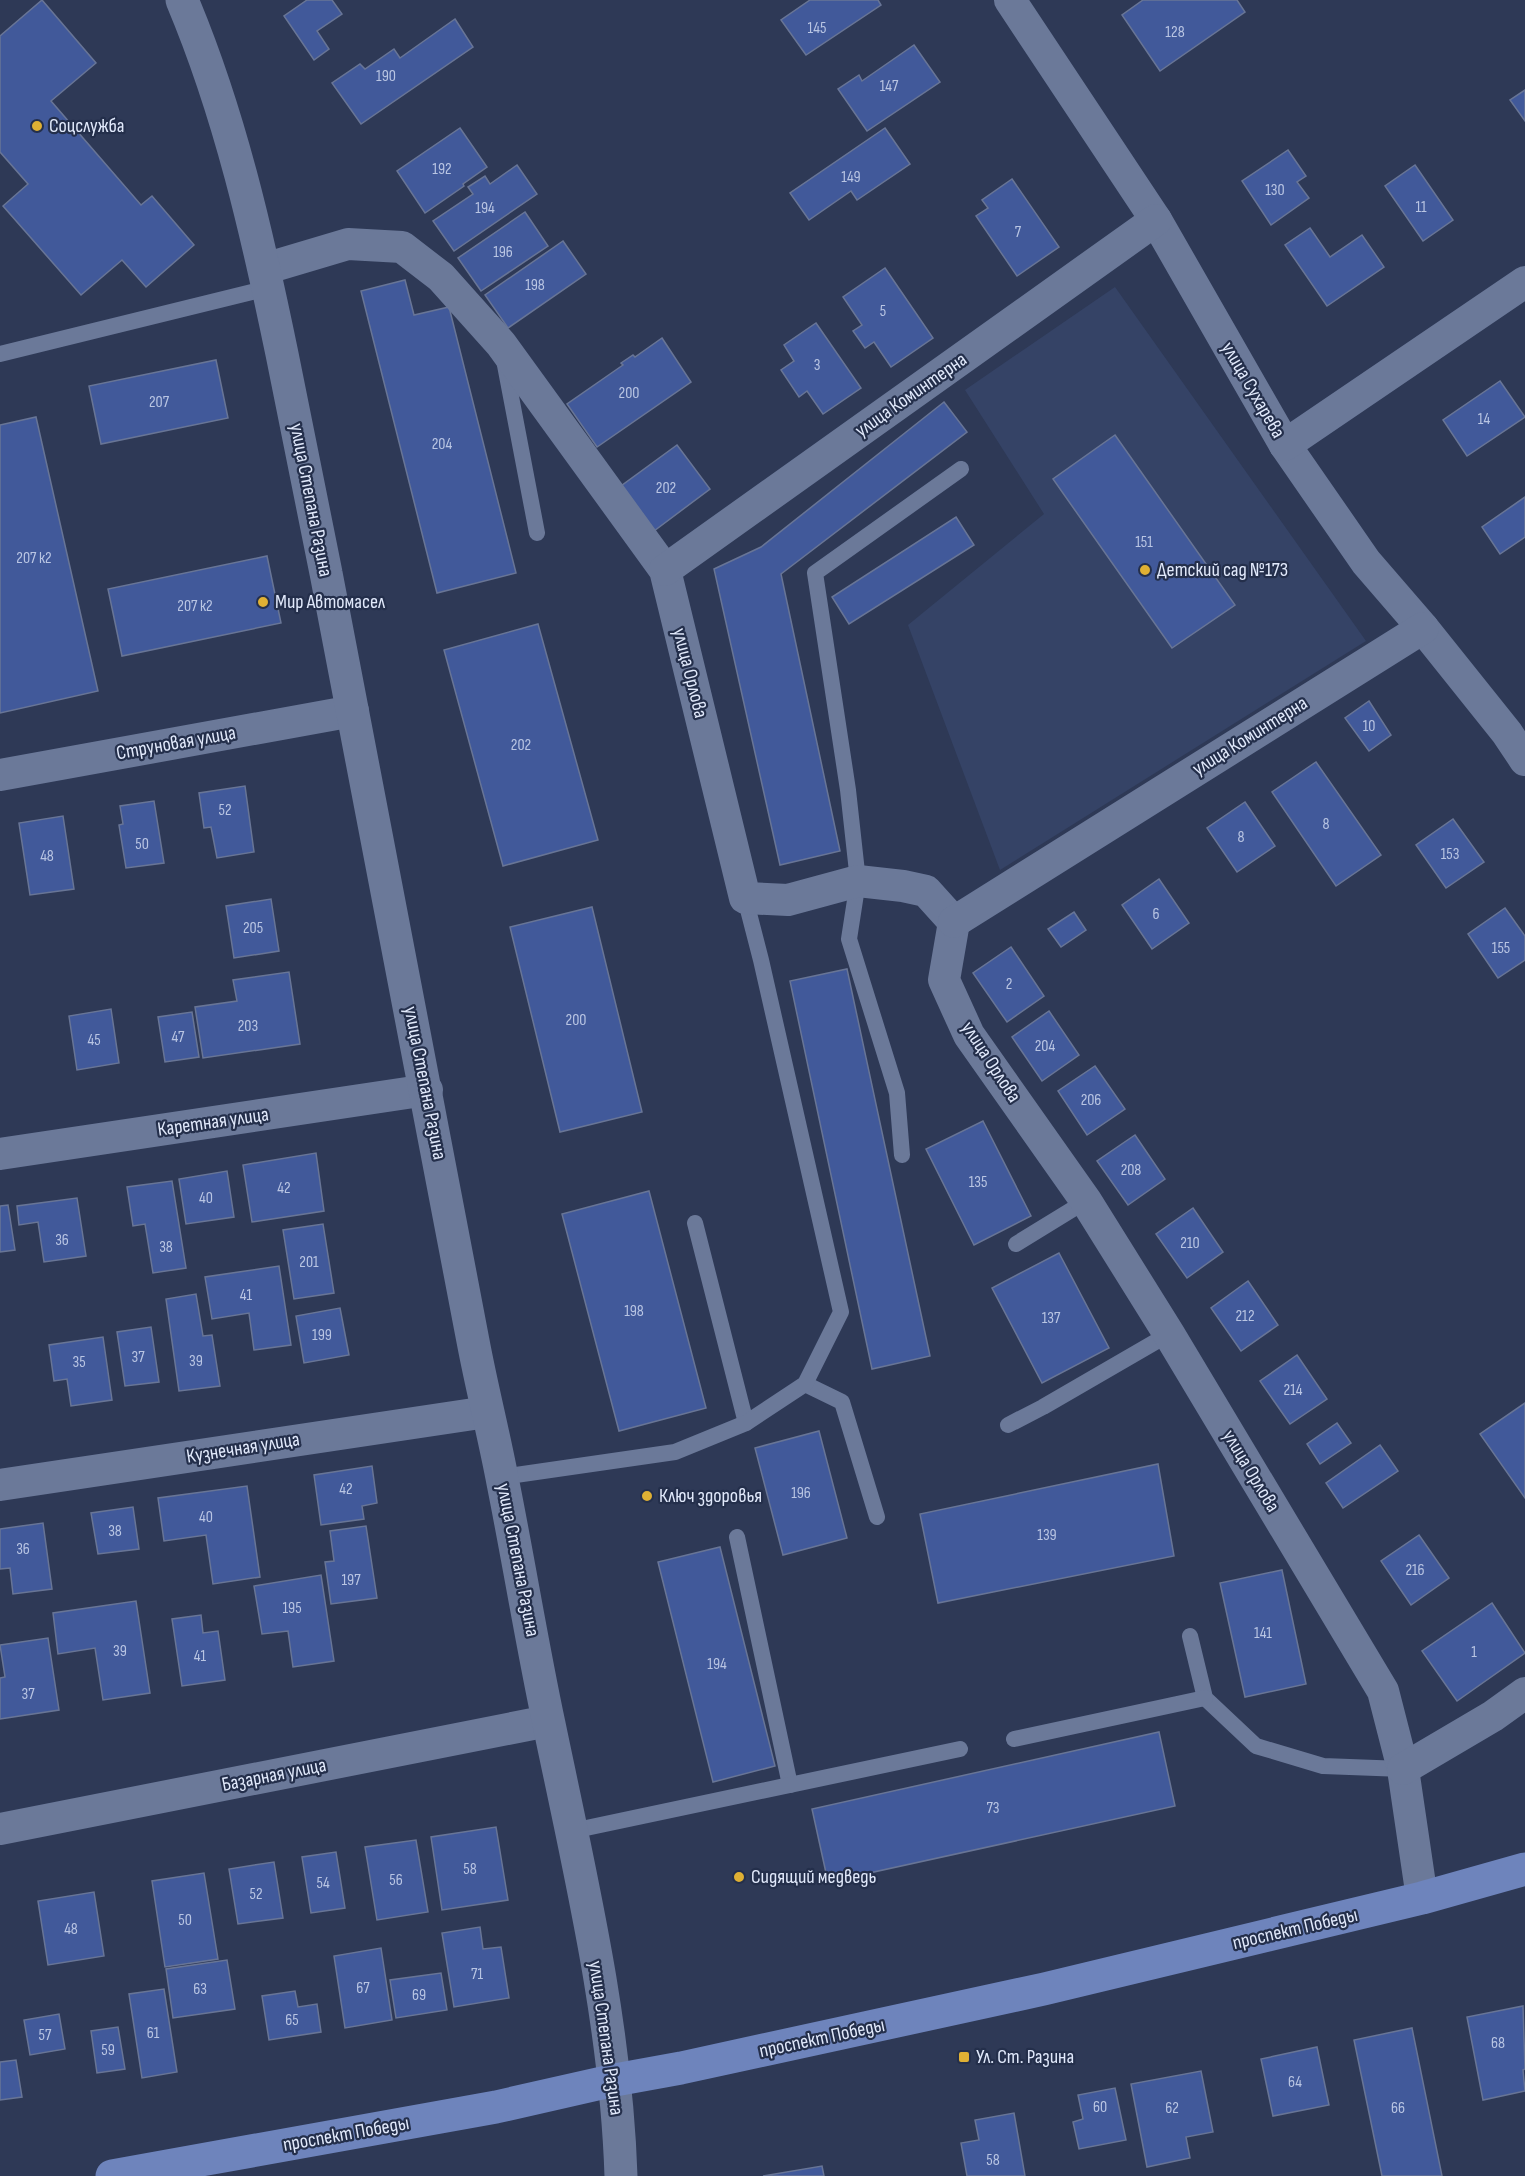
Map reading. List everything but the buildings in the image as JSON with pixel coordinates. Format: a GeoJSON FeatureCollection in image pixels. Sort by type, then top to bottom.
{"type":"FeatureCollection","features":[{"type":"Feature","properties":{"kind":"main road","name":"улица Степана Разина"},"geometry":{"type":"LineString","coordinates":[[182,0],[205,54],[227,122],[266,278],[427,1090],[487,1412],[572,1831],[615,2080],[621,2176]]}},
{"type":"Feature","properties":{"kind":"main road","name":"проспект Победы"},"geometry":{"type":"LineString","coordinates":[[112,2176],[496,2107],[615,2080],[681,2068],[1044,1989],[1422,1898],[1525,1869]]}},
{"type":"Feature","properties":{"kind":"street","name":"улица Сухарева"},"geometry":{"type":"LineString","coordinates":[[1010,0],[1156,220],[1285,446],[1366,562],[1423,628],[1507,733],[1525,760]]}},
{"type":"Feature","properties":{"kind":"street","name":"улица Коминтерна"},"geometry":{"type":"LineString","coordinates":[[665,570],[1156,220]]}},
{"type":"Feature","properties":{"kind":"street","name":"улица Орлова"},"geometry":{"type":"LineString","coordinates":[[266,278],[348,244],[402,247],[441,277],[501,344],[665,570],[745,898]]}},
{"type":"Feature","properties":{"kind":"street"},"geometry":{"type":"LineString","coordinates":[[1285,446],[1525,282]]}},
{"type":"Feature","properties":{"kind":"street","name":"улица Коминтерна"},"geometry":{"type":"LineString","coordinates":[[954,922],[1423,628]]}},
{"type":"Feature","properties":{"kind":"street","name":"Струновая улица"},"geometry":{"type":"LineString","coordinates":[[0,775],[353,711]]}},
{"type":"Feature","properties":{"kind":"street"},"geometry":{"type":"LineString","coordinates":[[745,898],[788,900],[858,881],[903,885],[926,891],[954,922]]}},
{"type":"Feature","properties":{"kind":"street","name":"улица Орлова"},"geometry":{"type":"LineString","coordinates":[[954,922],[944,980],[969,1035],[1086,1201],[1169,1334],[1383,1691],[1403,1768],[1422,1898]]}},
{"type":"Feature","properties":{"kind":"street","name":"Каретная улица"},"geometry":{"type":"LineString","coordinates":[[0,1154],[427,1090]]}},
{"type":"Feature","properties":{"kind":"street","name":"Кузнечная улица"},"geometry":{"type":"LineString","coordinates":[[0,1485],[487,1412]]}},
{"type":"Feature","properties":{"kind":"street"},"geometry":{"type":"LineString","coordinates":[[1403,1768],[1493,1716],[1525,1693]]}},
{"type":"Feature","properties":{"kind":"street","name":"Базарная улица"},"geometry":{"type":"LineString","coordinates":[[0,1829],[548,1721]]}},
{"type":"Feature","properties":{"kind":"lane"},"geometry":{"type":"LineString","coordinates":[[0,354],[266,278]]}},
{"type":"Feature","properties":{"kind":"lane"},"geometry":{"type":"LineString","coordinates":[[501,344],[537,534]]}},
{"type":"Feature","properties":{"kind":"lane"},"geometry":{"type":"LineString","coordinates":[[902,1155],[897,1093],[849,939],[858,881],[848,790],[815,573],[961,469]]}},
{"type":"Feature","properties":{"kind":"lane"},"geometry":{"type":"LineString","coordinates":[[502,1477],[675,1452],[746,1423],[806,1384],[841,1312],[745,898]]}},
{"type":"Feature","properties":{"kind":"lane"},"geometry":{"type":"LineString","coordinates":[[1016,1244],[1086,1201]]}},
{"type":"Feature","properties":{"kind":"lane"},"geometry":{"type":"LineString","coordinates":[[695,1223],[746,1423]]}},
{"type":"Feature","properties":{"kind":"lane"},"geometry":{"type":"LineString","coordinates":[[1008,1425],[1169,1334]]}},
{"type":"Feature","properties":{"kind":"lane"},"geometry":{"type":"LineString","coordinates":[[806,1384],[842,1402],[877,1517]]}},
{"type":"Feature","properties":{"kind":"lane"},"geometry":{"type":"LineString","coordinates":[[737,1537],[790,1785]]}},
{"type":"Feature","properties":{"kind":"lane"},"geometry":{"type":"LineString","coordinates":[[1190,1636],[1205,1698],[1256,1746],[1323,1766],[1403,1768]]}},
{"type":"Feature","properties":{"kind":"lane"},"geometry":{"type":"LineString","coordinates":[[1014,1739],[1205,1698]]}},
{"type":"Feature","properties":{"kind":"lane"},"geometry":{"type":"LineString","coordinates":[[572,1831],[960,1749]]}},
{"type":"Feature","properties":{"kind":"shaded area","name":"Детский сад №173"},"geometry":{"type":"Polygon","coordinates":[[[1115,287],[1366,641],[1000,870],[908,625],[1044,514],[965,390],[1115,287]]]}},
{"type":"Feature","properties":{"kind":"place","name":"Соцслужба"},"geometry":{"type":"Point","coordinates":[37,126]}},
{"type":"Feature","properties":{"kind":"place","name":"Детский сад №173"},"geometry":{"type":"Point","coordinates":[1145,570]}},
{"type":"Feature","properties":{"kind":"place","name":"Мир Автомасел"},"geometry":{"type":"Point","coordinates":[263,602]}},
{"type":"Feature","properties":{"kind":"place","name":"Ключ здоровья"},"geometry":{"type":"Point","coordinates":[647,1496]}},
{"type":"Feature","properties":{"kind":"place","name":"Сидящий медведь"},"geometry":{"type":"Point","coordinates":[739,1877]}},
{"type":"Feature","properties":{"kind":"place","name":"Ул. Ст. Разина"},"geometry":{"type":"Point","coordinates":[964,2057]}}]}
